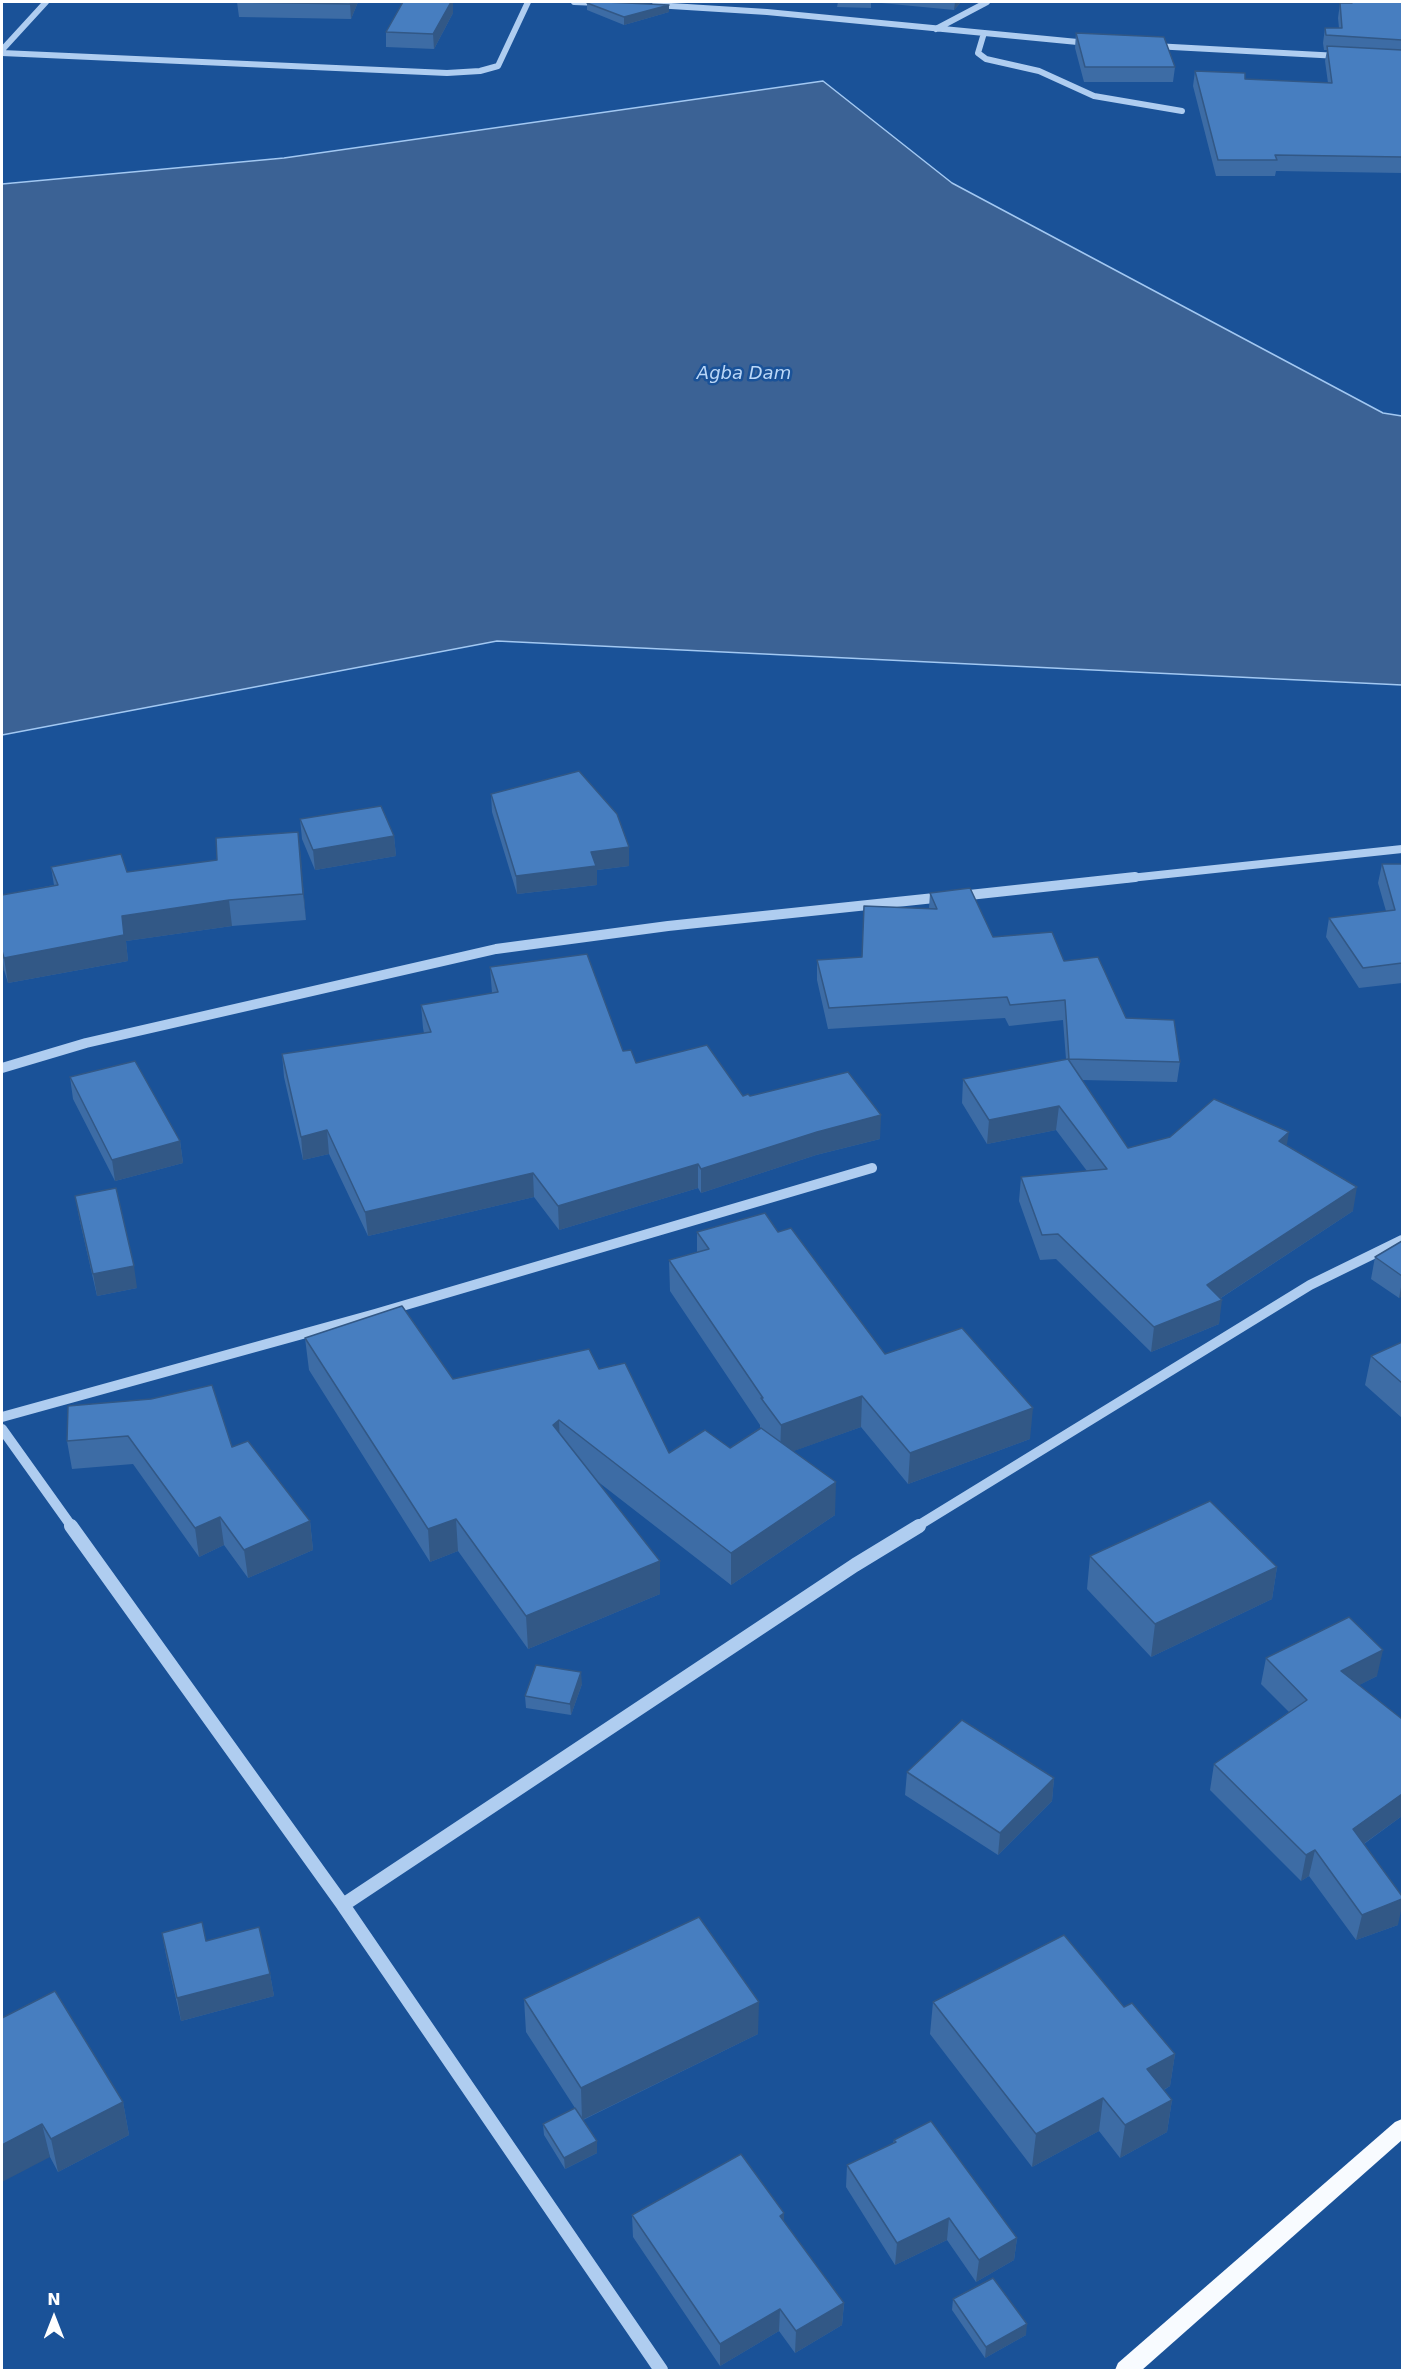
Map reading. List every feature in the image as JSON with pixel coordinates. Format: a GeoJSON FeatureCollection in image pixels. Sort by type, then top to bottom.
{"type":"FeatureCollection","features":[{"type":"Feature","properties":{"kind":"main road"},"geometry":{"type":"LineString","coordinates":[[1126,2370],[1402,2128]]}},
{"type":"Feature","properties":{"kind":"street"},"geometry":{"type":"LineString","coordinates":[[2,52],[46,2]]}},
{"type":"Feature","properties":{"kind":"street"},"geometry":{"type":"LineString","coordinates":[[2,52],[447,73],[480,71],[498,66],[528,2]]}},
{"type":"Feature","properties":{"kind":"street"},"geometry":{"type":"LineString","coordinates":[[574,2],[608,3]]}},
{"type":"Feature","properties":{"kind":"street"},"geometry":{"type":"LineString","coordinates":[[936,29],[987,2]]}},
{"type":"Feature","properties":{"kind":"street"},"geometry":{"type":"LineString","coordinates":[[642,5],[767,12],[1096,43]]}},
{"type":"Feature","properties":{"kind":"street"},"geometry":{"type":"LineString","coordinates":[[984,33],[978,53],[986,59],[1039,71],[1094,96],[1182,111]]}},
{"type":"Feature","properties":{"kind":"street"},"geometry":{"type":"LineString","coordinates":[[1142,45],[1351,57]]}},
{"type":"Feature","properties":{"kind":"street"},"geometry":{"type":"LineString","coordinates":[[2,1068],[86,1043],[496,949],[668,926],[1402,849]]}},
{"type":"Feature","properties":{"kind":"street"},"geometry":{"type":"LineString","coordinates":[[2,1417],[375,1314],[872,1168]]}},
{"type":"Feature","properties":{"kind":"street"},"geometry":{"type":"LineString","coordinates":[[343,1905],[855,1565],[1310,1285],[1402,1240]]}},
{"type":"Feature","properties":{"kind":"street"},"geometry":{"type":"LineString","coordinates":[[2,1429],[343,1905],[661,2370]]}},
{"type":"Feature","properties":{"kind":"water","name":"Agba Dam"},"geometry":{"type":"Polygon","coordinates":[[[823,81],[952,183],[1383,413],[1402,416],[1402,685],[497,641],[2,735],[2,184],[284,158],[823,81]]]}},
{"type":"Feature","properties":{"kind":"building"},"geometry":{"type":"Polygon","coordinates":[[[237,2],[351,2],[350,4],[237,2]]]}},
{"type":"Feature","properties":{"kind":"building"},"geometry":{"type":"Polygon","coordinates":[[[403,2],[451,2],[433,34],[386,32],[403,2]]]}},
{"type":"Feature","properties":{"kind":"building"},"geometry":{"type":"Polygon","coordinates":[[[587,2],[606,2],[669,5],[624,17],[587,2]]]}},
{"type":"Feature","properties":{"kind":"building"},"geometry":{"type":"Polygon","coordinates":[[[1402,2],[1402,40],[1326,35],[1325,28],[1342,28],[1340,3],[1402,2]]]}},
{"type":"Feature","properties":{"kind":"building"},"geometry":{"type":"Polygon","coordinates":[[[1076,33],[1164,37],[1175,67],[1085,67],[1076,33]]]}},
{"type":"Feature","properties":{"kind":"building"},"geometry":{"type":"Polygon","coordinates":[[[1327,46],[1402,50],[1402,157],[1275,155],[1277,160],[1218,160],[1195,71],[1245,73],[1245,79],[1332,83],[1327,46]]]}},
{"type":"Feature","properties":{"kind":"building"},"geometry":{"type":"Polygon","coordinates":[[[579,771],[617,814],[629,847],[591,852],[596,866],[516,876],[491,794],[579,771]]]}},
{"type":"Feature","properties":{"kind":"building"},"geometry":{"type":"Polygon","coordinates":[[[381,806],[394,836],[313,850],[300,819],[381,806]]]}},
{"type":"Feature","properties":{"kind":"building"},"geometry":{"type":"Polygon","coordinates":[[[298,832],[303,894],[229,900],[122,916],[124,935],[4,958],[2,895],[58,885],[51,867],[121,854],[127,872],[217,860],[216,838],[298,832]]]}},
{"type":"Feature","properties":{"kind":"building"},"geometry":{"type":"Polygon","coordinates":[[[1382,864],[1402,864],[1402,963],[1363,968],[1329,918],[1395,910],[1382,864]]]}},
{"type":"Feature","properties":{"kind":"building"},"geometry":{"type":"Polygon","coordinates":[[[970,888],[993,937],[1052,932],[1064,961],[1098,957],[1126,1018],[1174,1020],[1180,1062],[1069,1059],[1065,1000],[1010,1005],[1007,997],[829,1008],[817,960],[862,957],[864,906],[937,909],[930,893],[970,888]]]}},
{"type":"Feature","properties":{"kind":"building"},"geometry":{"type":"Polygon","coordinates":[[[587,954],[623,1051],[631,1050],[636,1063],[707,1045],[743,1096],[848,1072],[881,1115],[817,1132],[701,1169],[698,1164],[558,1206],[533,1173],[365,1212],[327,1130],[301,1137],[282,1054],[431,1032],[421,1005],[498,992],[490,967],[587,954]]]}},
{"type":"Feature","properties":{"kind":"building"},"geometry":{"type":"Polygon","coordinates":[[[1068,1059],[1128,1148],[1170,1137],[1214,1099],[1289,1132],[1279,1141],[1357,1187],[1207,1285],[1222,1300],[1154,1327],[1058,1234],[1042,1235],[1021,1177],[1107,1169],[1059,1106],[989,1120],[963,1079],[1068,1059]]]}},
{"type":"Feature","properties":{"kind":"building"},"geometry":{"type":"Polygon","coordinates":[[[135,1061],[180,1141],[112,1160],[70,1077],[135,1061]]]}},
{"type":"Feature","properties":{"kind":"building"},"geometry":{"type":"Polygon","coordinates":[[[116,1188],[134,1266],[93,1274],[75,1196],[116,1188]]]}},
{"type":"Feature","properties":{"kind":"building"},"geometry":{"type":"Polygon","coordinates":[[[765,1213],[778,1232],[791,1228],[885,1354],[962,1328],[1033,1408],[910,1453],[862,1396],[781,1425],[669,1260],[709,1249],[697,1232],[765,1213]]]}},
{"type":"Feature","properties":{"kind":"building"},"geometry":{"type":"Polygon","coordinates":[[[1402,1241],[1402,1276],[1375,1257],[1402,1241]]]}},
{"type":"Feature","properties":{"kind":"building"},"geometry":{"type":"Polygon","coordinates":[[[402,1306],[453,1379],[589,1349],[599,1369],[625,1363],[669,1453],[705,1430],[730,1448],[761,1428],[836,1482],[731,1553],[559,1420],[553,1425],[660,1561],[526,1616],[456,1519],[428,1529],[305,1338],[402,1306]]]}},
{"type":"Feature","properties":{"kind":"building"},"geometry":{"type":"Polygon","coordinates":[[[1402,1342],[1402,1383],[1371,1356],[1402,1342]]]}},
{"type":"Feature","properties":{"kind":"building"},"geometry":{"type":"Polygon","coordinates":[[[212,1385],[232,1447],[248,1441],[310,1521],[244,1550],[220,1517],[195,1528],[128,1436],[67,1441],[68,1406],[151,1399],[212,1385]]]}},
{"type":"Feature","properties":{"kind":"building"},"geometry":{"type":"Polygon","coordinates":[[[1210,1501],[1277,1567],[1155,1624],[1090,1556],[1210,1501]]]}},
{"type":"Feature","properties":{"kind":"building"},"geometry":{"type":"Polygon","coordinates":[[[1349,1617],[1383,1650],[1341,1671],[1402,1719],[1402,1794],[1353,1829],[1402,1899],[1362,1915],[1315,1850],[1306,1855],[1214,1764],[1307,1700],[1266,1658],[1349,1617]]]}},
{"type":"Feature","properties":{"kind":"building"},"geometry":{"type":"Polygon","coordinates":[[[536,1665],[581,1672],[570,1704],[525,1696],[536,1665]]]}},
{"type":"Feature","properties":{"kind":"building"},"geometry":{"type":"Polygon","coordinates":[[[962,1720],[1054,1778],[1000,1833],[907,1772],[962,1720]]]}},
{"type":"Feature","properties":{"kind":"building"},"geometry":{"type":"Polygon","coordinates":[[[699,1917],[759,2002],[581,2088],[524,1999],[699,1917]]]}},
{"type":"Feature","properties":{"kind":"building"},"geometry":{"type":"Polygon","coordinates":[[[202,1922],[206,1941],[259,1927],[270,1974],[177,1998],[162,1933],[202,1922]]]}},
{"type":"Feature","properties":{"kind":"building"},"geometry":{"type":"Polygon","coordinates":[[[1064,1935],[1124,2007],[1132,2003],[1175,2054],[1147,2069],[1172,2100],[1125,2125],[1103,2098],[1036,2134],[933,2002],[1064,1935]]]}},
{"type":"Feature","properties":{"kind":"building"},"geometry":{"type":"Polygon","coordinates":[[[55,1991],[123,2102],[51,2139],[42,2124],[2,2145],[2,2018],[55,1991]]]}},
{"type":"Feature","properties":{"kind":"building"},"geometry":{"type":"Polygon","coordinates":[[[575,2108],[597,2141],[564,2158],[543,2124],[575,2108]]]}},
{"type":"Feature","properties":{"kind":"building"},"geometry":{"type":"Polygon","coordinates":[[[931,2121],[1017,2238],[979,2260],[949,2218],[897,2243],[847,2165],[896,2142],[894,2140],[931,2121]]]}},
{"type":"Feature","properties":{"kind":"building"},"geometry":{"type":"Polygon","coordinates":[[[741,2154],[784,2213],[780,2216],[844,2303],[796,2331],[780,2309],[720,2344],[632,2215],[741,2154]]]}},
{"type":"Feature","properties":{"kind":"building"},"geometry":{"type":"Polygon","coordinates":[[[993,2278],[1027,2324],[986,2347],[953,2299],[993,2278]]]}}]}
